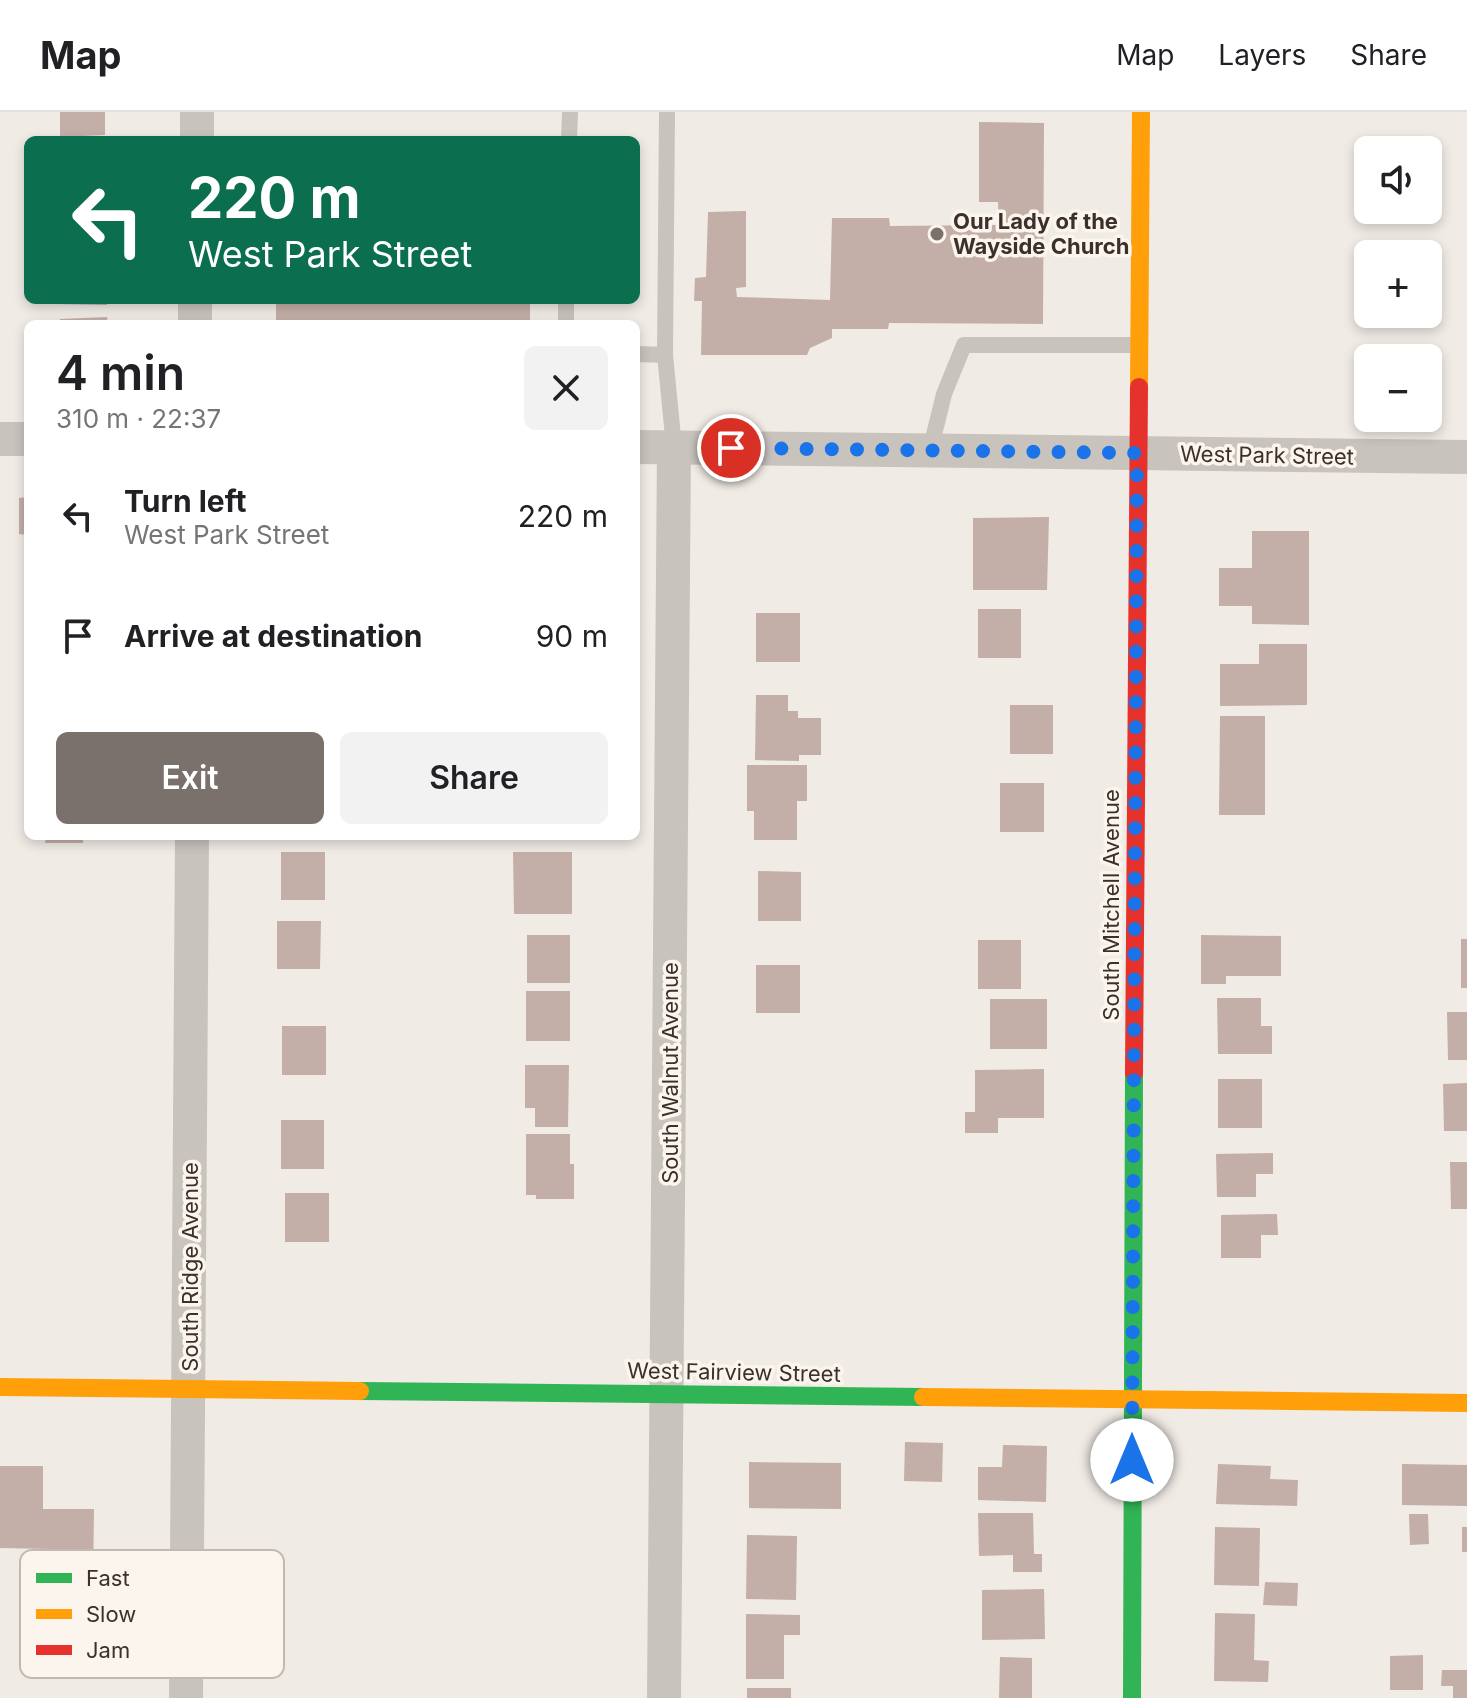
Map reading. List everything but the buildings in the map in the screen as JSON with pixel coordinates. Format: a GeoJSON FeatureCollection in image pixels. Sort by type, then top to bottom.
{"type":"FeatureCollection","features":[{"type":"Feature","properties":{"kind":"street"},"geometry":{"type":"LineString","coordinates":[[197,112],[197,136]]}},
{"type":"Feature","properties":{"kind":"street","name":"South Mitchell Avenue"},"geometry":{"type":"LineString","coordinates":[[1132,1698],[1141,112]]}},
{"type":"Feature","properties":{"kind":"street"},"geometry":{"type":"LineString","coordinates":[[0,439],[24,439]]}},
{"type":"Feature","properties":{"kind":"street","name":"West Park Street"},"geometry":{"type":"LineString","coordinates":[[640,447],[1467,457]]}},
{"type":"Feature","properties":{"kind":"street","name":"South Walnut Avenue"},"geometry":{"type":"LineString","coordinates":[[664,1698],[674,447]]}},
{"type":"Feature","properties":{"kind":"street","name":"South Ridge Avenue"},"geometry":{"type":"LineString","coordinates":[[187,1550],[192,840]]}},
{"type":"Feature","properties":{"kind":"street","name":"West Fairview Street"},"geometry":{"type":"LineString","coordinates":[[0,1387],[1467,1403]]}},
{"type":"Feature","properties":{"kind":"street","name":"South Ridge Avenue"},"geometry":{"type":"LineString","coordinates":[[186,1678],[186,1698]]}},
{"type":"Feature","properties":{"kind":"lane"},"geometry":{"type":"LineString","coordinates":[[569,136],[570,112]]}},
{"type":"Feature","properties":{"kind":"lane"},"geometry":{"type":"LineString","coordinates":[[667,112],[665,355],[674,447]]}},
{"type":"Feature","properties":{"kind":"lane"},"geometry":{"type":"LineString","coordinates":[[930,451],[944,394],[964,345],[1139,345]]}},
{"type":"Feature","properties":{"kind":"lane"},"geometry":{"type":"LineString","coordinates":[[640,354],[665,355]]}},
{"type":"Feature","properties":{"kind":"traffic: fast"},"geometry":{"type":"LineString","coordinates":[[1132,1698],[1134,1073]]}},
{"type":"Feature","properties":{"kind":"traffic: fast"},"geometry":{"type":"LineString","coordinates":[[360,1391],[923,1397]]}},
{"type":"Feature","properties":{"kind":"traffic: slow"},"geometry":{"type":"LineString","coordinates":[[1139,387],[1141,112]]}},
{"type":"Feature","properties":{"kind":"traffic: slow"},"geometry":{"type":"LineString","coordinates":[[0,1387],[360,1391]]}},
{"type":"Feature","properties":{"kind":"traffic: slow"},"geometry":{"type":"LineString","coordinates":[[923,1397],[1467,1403]]}},
{"type":"Feature","properties":{"kind":"traffic: jam"},"geometry":{"type":"LineString","coordinates":[[1134,1073],[1139,387]]}},
{"type":"Feature","properties":{"kind":"place","name":"Our Lady of the Wayside Church"},"geometry":{"type":"Point","coordinates":[937,234]}},
{"type":"Feature","properties":{"kind":"route"},"geometry":{"type":"LineString","coordinates":[[731,448],[1137,453],[1132,1460]]}}]}
